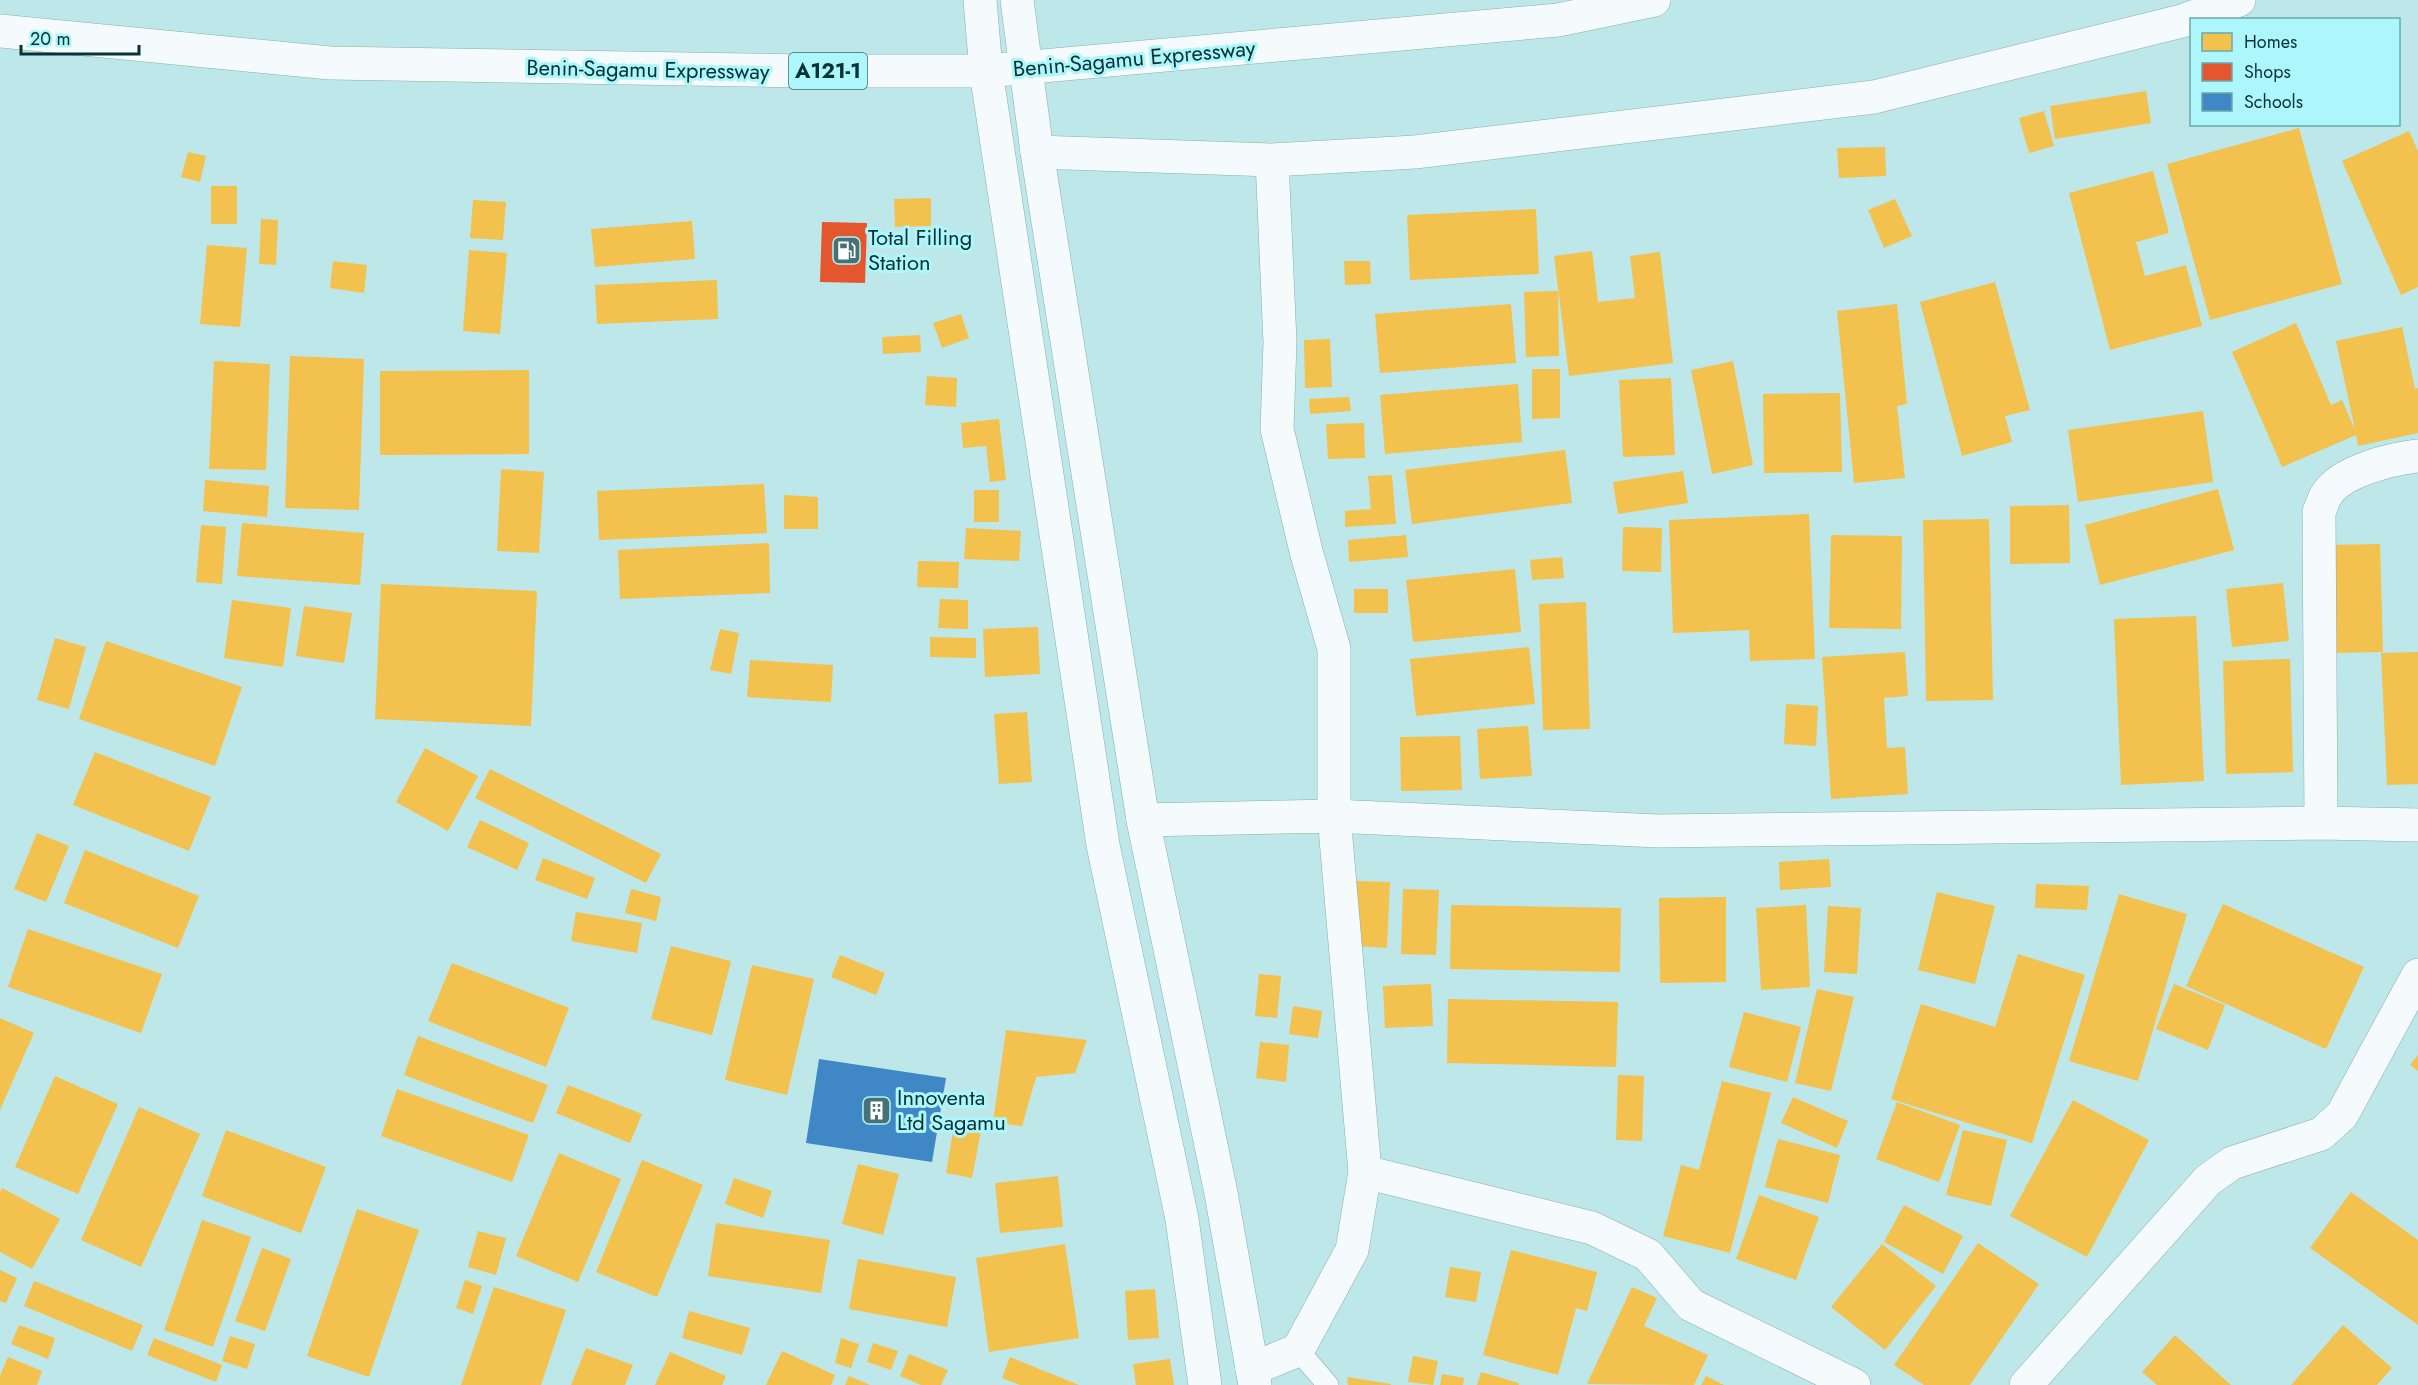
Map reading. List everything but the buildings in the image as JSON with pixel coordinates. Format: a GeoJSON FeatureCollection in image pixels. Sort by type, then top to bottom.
{"type":"FeatureCollection","features":[{"type":"Feature","properties":{"kind":"main road"},"geometry":{"type":"LineString","coordinates":[[980,0],[986,71],[1103,845],[1182,1219],[1204,1385]]}},
{"type":"Feature","properties":{"kind":"main road"},"geometry":{"type":"LineString","coordinates":[[1017,0],[1037,152],[1143,820],[1221,1193],[1253,1377],[1298,1350],[1352,1250],[1365,1172],[1334,816],[1334,649],[1306,551],[1277,429],[1280,342],[1272,160]]}},
{"type":"Feature","properties":{"kind":"main road","name":"Benin-Sagamu Expressway"},"geometry":{"type":"LineString","coordinates":[[0,31],[330,63],[801,71],[986,71],[1558,20],[1654,0]]}},
{"type":"Feature","properties":{"kind":"main road"},"geometry":{"type":"LineString","coordinates":[[2190,18],[2239,0]]}},
{"type":"Feature","properties":{"kind":"main road"},"geometry":{"type":"LineString","coordinates":[[1037,152],[1272,160],[1415,152],[1874,97],[2190,18]]}},
{"type":"Feature","properties":{"kind":"main road"},"geometry":{"type":"LineString","coordinates":[[2321,823],[2319,512],[2327,493],[2343,477],[2399,458],[2418,456]]}},
{"type":"Feature","properties":{"kind":"main road"},"geometry":{"type":"LineString","coordinates":[[1143,820],[1334,816],[1658,831],[2321,823],[2418,825]]}},
{"type":"Feature","properties":{"kind":"main road"},"geometry":{"type":"LineString","coordinates":[[2026,1385],[2208,1180],[2232,1163],[2321,1134],[2342,1115],[2418,975]]}},
{"type":"Feature","properties":{"kind":"main road"},"geometry":{"type":"LineString","coordinates":[[1365,1172],[1592,1228],[1648,1256],[1691,1305],[1854,1385]]}},
{"type":"Feature","properties":{"kind":"lane"},"geometry":{"type":"LineString","coordinates":[[1298,1350],[1328,1385]]}},
{"type":"Feature","properties":{"kind":"place","name":"Total Filling Station"},"geometry":{"type":"Point","coordinates":[847,250]}},
{"type":"Feature","properties":{"kind":"place","name":"Innoventa Ltd Sagamu"},"geometry":{"type":"Point","coordinates":[876,1110]}}]}
